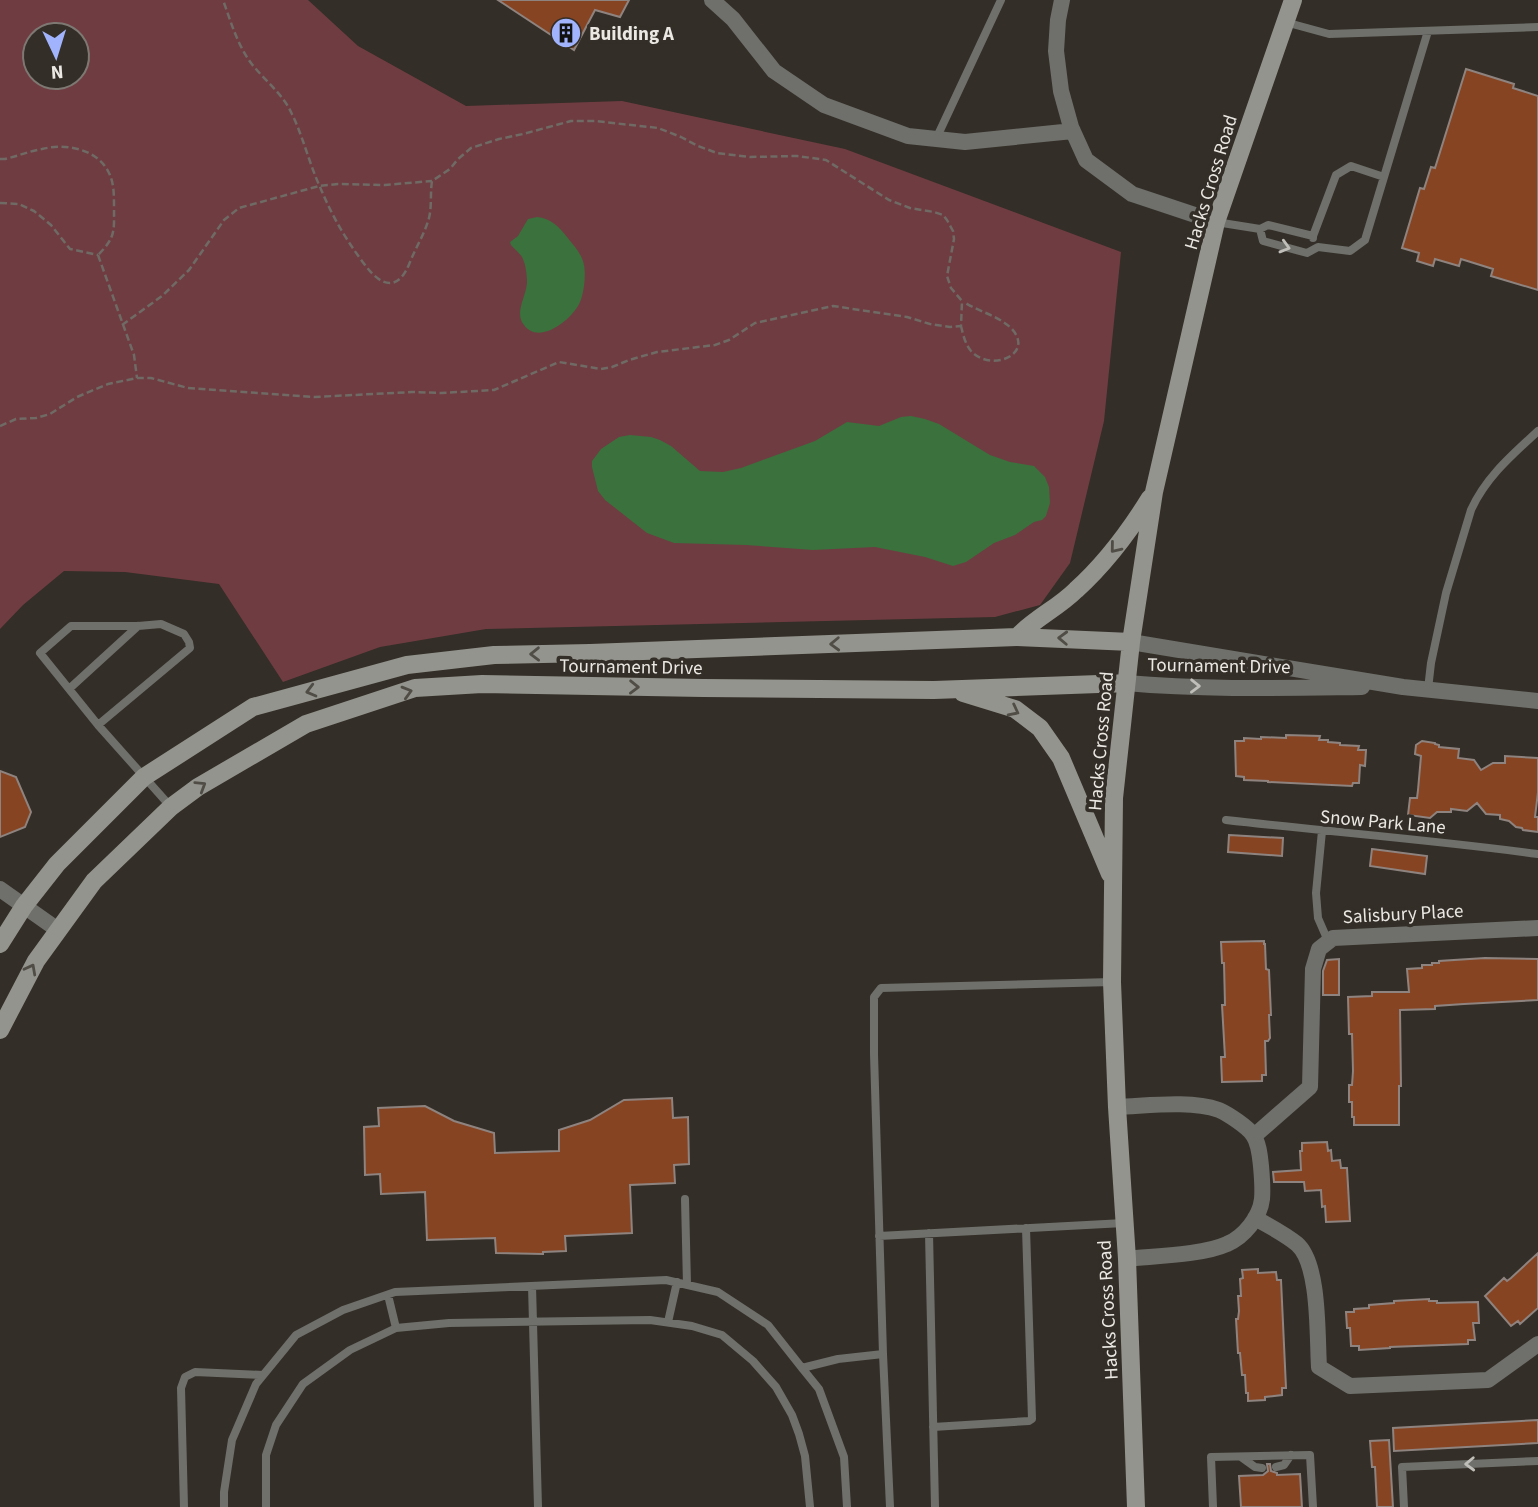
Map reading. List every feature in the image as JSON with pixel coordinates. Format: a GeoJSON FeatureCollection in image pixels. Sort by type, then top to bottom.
{"type":"FeatureCollection","features":[{"type":"Feature","properties":{"kind":"street"},"geometry":{"type":"LineString","coordinates":[[712,0],[733,19],[774,71],[824,105],[908,136],[965,142],[1073,131]]}},
{"type":"Feature","properties":{"kind":"street"},"geometry":{"type":"LineString","coordinates":[[1062,0],[1056,51],[1060,91],[1086,160],[1132,194],[1216,222]]}},
{"type":"Feature","properties":{"kind":"street","name":"Hacks Cross Road"},"geometry":{"type":"LineString","coordinates":[[1136,1507],[1112,982],[1114,798],[1131,642],[1154,492],[1216,222],[1293,0]]}},
{"type":"Feature","properties":{"kind":"street"},"geometry":{"type":"LineString","coordinates":[[1017,637],[1030,623],[1075,592],[1106,560],[1130,530],[1154,492]]}},
{"type":"Feature","properties":{"kind":"street","name":"Tournament Drive"},"geometry":{"type":"LineString","coordinates":[[0,944],[24,906],[57,864],[144,778],[253,707],[407,665],[494,655],[1017,637],[1131,642],[1403,687],[1538,701]]}},
{"type":"Feature","properties":{"kind":"street","name":"Tournament Drive"},"geometry":{"type":"LineString","coordinates":[[0,1030],[36,961],[94,881],[171,807],[198,787],[306,724],[415,688],[482,684],[950,689],[1126,683],[1278,688],[1403,687]]}},
{"type":"Feature","properties":{"kind":"street"},"geometry":{"type":"LineString","coordinates":[[950,689],[1015,709],[1040,728],[1061,758],[1113,880]]}},
{"type":"Feature","properties":{"kind":"street"},"geometry":{"type":"LineString","coordinates":[[0,889],[58,930]]}},
{"type":"Feature","properties":{"kind":"street","name":"Salisbury Place"},"geometry":{"type":"LineString","coordinates":[[1254,1136],[1310,1087],[1313,969],[1319,949],[1328,941],[1333,938],[1538,928]]}},
{"type":"Feature","properties":{"kind":"street"},"geometry":{"type":"LineString","coordinates":[[1117,1107],[1191,1105],[1220,1111],[1254,1136],[1260,1154],[1262,1179],[1262,1200],[1255,1218],[1239,1237],[1226,1245],[1200,1251],[1126,1259]]}},
{"type":"Feature","properties":{"kind":"street"},"geometry":{"type":"LineString","coordinates":[[1255,1218],[1299,1246],[1310,1264],[1315,1293],[1318,1367],[1350,1386],[1488,1380],[1538,1344]]}},
{"type":"Feature","properties":{"kind":"lane"},"geometry":{"type":"LineString","coordinates":[[936,139],[1001,0]]}},
{"type":"Feature","properties":{"kind":"lane"},"geometry":{"type":"LineString","coordinates":[[1285,22],[1329,34],[1538,27]]}},
{"type":"Feature","properties":{"kind":"lane"},"geometry":{"type":"LineString","coordinates":[[1259,229],[1263,241],[1307,253],[1318,247],[1350,251],[1365,240],[1428,31]]}},
{"type":"Feature","properties":{"kind":"lane"},"geometry":{"type":"LineString","coordinates":[[1312,236],[1336,175],[1351,166],[1384,177]]}},
{"type":"Feature","properties":{"kind":"lane"},"geometry":{"type":"LineString","coordinates":[[1216,222],[1259,229],[1268,225],[1312,236],[1318,247]]}},
{"type":"Feature","properties":{"kind":"lane"},"geometry":{"type":"LineString","coordinates":[[1428,689],[1446,593],[1471,510],[1487,482],[1538,431]]}},
{"type":"Feature","properties":{"kind":"lane"},"geometry":{"type":"LineString","coordinates":[[98,725],[190,648],[184,634],[161,624],[71,626],[40,653],[98,725],[171,807]]}},
{"type":"Feature","properties":{"kind":"lane"},"geometry":{"type":"LineString","coordinates":[[69,689],[138,626]]}},
{"type":"Feature","properties":{"kind":"lane","name":"Snow Park Lane"},"geometry":{"type":"LineString","coordinates":[[1226,820],[1538,854]]}},
{"type":"Feature","properties":{"kind":"lane"},"geometry":{"type":"LineString","coordinates":[[1322,831],[1316,892],[1318,918],[1328,941]]}},
{"type":"Feature","properties":{"kind":"lane"},"geometry":{"type":"LineString","coordinates":[[890,1507],[879,1236],[874,997],[881,988],[1112,982]]}},
{"type":"Feature","properties":{"kind":"lane"},"geometry":{"type":"LineString","coordinates":[[685,1199],[687,1285]]}},
{"type":"Feature","properties":{"kind":"lane"},"geometry":{"type":"LineString","coordinates":[[879,1236],[1124,1223]]}},
{"type":"Feature","properties":{"kind":"lane"},"geometry":{"type":"LineString","coordinates":[[933,1427],[1032,1419],[1026,1228]]}},
{"type":"Feature","properties":{"kind":"lane"},"geometry":{"type":"LineString","coordinates":[[929,1233],[935,1507]]}},
{"type":"Feature","properties":{"kind":"lane"},"geometry":{"type":"LineString","coordinates":[[224,1507],[232,1440],[256,1384],[296,1335],[343,1310],[395,1292],[666,1280],[718,1292],[768,1325],[819,1389],[844,1457],[847,1507]]}},
{"type":"Feature","properties":{"kind":"lane"},"geometry":{"type":"LineString","coordinates":[[668,1322],[677,1282]]}},
{"type":"Feature","properties":{"kind":"lane"},"geometry":{"type":"LineString","coordinates":[[532,1286],[538,1507]]}},
{"type":"Feature","properties":{"kind":"lane"},"geometry":{"type":"LineString","coordinates":[[388,1295],[396,1328]]}},
{"type":"Feature","properties":{"kind":"lane"},"geometry":{"type":"LineString","coordinates":[[266,1507],[265,1455],[276,1425],[303,1384],[350,1350],[396,1328],[449,1322],[650,1320],[692,1326],[722,1335],[753,1361],[776,1387],[799,1434],[805,1456],[810,1507]]}},
{"type":"Feature","properties":{"kind":"lane"},"geometry":{"type":"LineString","coordinates":[[802,1368],[838,1359],[883,1354]]}},
{"type":"Feature","properties":{"kind":"lane"},"geometry":{"type":"LineString","coordinates":[[184,1507],[181,1388],[186,1377],[195,1372],[263,1376]]}},
{"type":"Feature","properties":{"kind":"lane"},"geometry":{"type":"LineString","coordinates":[[1276,1467],[1284,1465],[1291,1455]]}},
{"type":"Feature","properties":{"kind":"lane"},"geometry":{"type":"LineString","coordinates":[[1213,1507],[1211,1457],[1291,1455],[1310,1455],[1312,1507]]}},
{"type":"Feature","properties":{"kind":"lane"},"geometry":{"type":"LineString","coordinates":[[1240,1456],[1255,1467],[1262,1468]]}},
{"type":"Feature","properties":{"kind":"lane"},"geometry":{"type":"LineString","coordinates":[[1404,1507],[1402,1467],[1538,1461]]}},
{"type":"Feature","properties":{"kind":"path"},"geometry":{"type":"LineString","coordinates":[[223,0],[238,42],[247,57],[280,94],[292,114],[319,186],[349,244],[368,269],[386,283],[394,283],[402,278],[408,267],[429,219],[432,181]]}},
{"type":"Feature","properties":{"kind":"path"},"geometry":{"type":"LineString","coordinates":[[122,325],[162,296],[189,271],[224,220],[239,208],[319,186],[432,181],[450,169],[471,148],[571,121],[658,128],[717,153],[750,157],[797,156],[826,160],[889,200],[943,215],[953,231],[954,239],[947,276],[951,288],[962,301],[992,315],[1010,328],[1018,340],[1017,350],[1013,355],[1000,360],[979,358],[968,346],[961,326],[962,301]]}},
{"type":"Feature","properties":{"kind":"path"},"geometry":{"type":"LineString","coordinates":[[0,159],[41,149],[65,147],[90,153],[102,162],[113,185],[114,230],[109,244],[98,255]]}},
{"type":"Feature","properties":{"kind":"path"},"geometry":{"type":"LineString","coordinates":[[0,203],[19,204],[34,211],[51,225],[70,249],[98,255]]}},
{"type":"Feature","properties":{"kind":"path"},"geometry":{"type":"LineString","coordinates":[[98,255],[134,355],[137,378]]}},
{"type":"Feature","properties":{"kind":"path"},"geometry":{"type":"LineString","coordinates":[[0,426],[16,419],[50,414],[76,397],[108,384],[137,378],[151,378],[188,388],[314,397],[494,390],[559,362],[601,369],[612,367],[657,352],[715,345],[729,340],[755,323],[832,306],[906,317],[930,324],[961,326]]}},
{"type":"Feature","properties":{"kind":"shaded area"},"geometry":{"type":"Polygon","coordinates":[[[0,0],[308,0],[358,46],[466,106],[622,101],[845,149],[1121,252],[1104,421],[1070,563],[1040,605],[995,617],[486,629],[380,647],[283,682],[219,584],[125,572],[64,571],[23,605],[0,629],[0,0]]]}},
{"type":"Feature","properties":{"kind":"shaded area"},"geometry":{"type":"Polygon","coordinates":[[[537,217],[551,221],[564,233],[581,257],[585,274],[583,294],[576,309],[555,328],[538,333],[530,331],[521,320],[520,310],[527,283],[525,264],[510,242],[518,236],[528,219],[537,217]]]}},
{"type":"Feature","properties":{"kind":"shaded area"},"geometry":{"type":"Polygon","coordinates":[[[911,416],[939,424],[990,455],[1034,466],[1045,477],[1049,487],[1050,503],[1046,516],[1015,535],[994,543],[966,562],[953,566],[925,557],[875,547],[813,550],[674,543],[647,533],[605,500],[598,491],[592,467],[592,461],[601,449],[619,437],[630,435],[660,440],[700,471],[723,472],[815,441],[847,422],[879,426],[911,416]]]}},
{"type":"Feature","properties":{"kind":"building","name":"Building A"},"geometry":{"type":"Polygon","coordinates":[[[498,0],[629,0],[620,17],[595,10],[574,50],[498,0]]]}},
{"type":"Feature","properties":{"kind":"building"},"geometry":{"type":"Polygon","coordinates":[[[1466,69],[1514,84],[1513,88],[1538,96],[1538,290],[1491,276],[1493,269],[1461,259],[1459,266],[1435,259],[1433,266],[1417,261],[1419,253],[1402,248],[1420,188],[1424,189],[1431,167],[1435,168],[1466,69]]]}},
{"type":"Feature","properties":{"kind":"building"},"geometry":{"type":"Polygon","coordinates":[[[1286,735],[1320,736],[1319,740],[1359,746],[1358,750],[1366,750],[1365,766],[1360,765],[1359,783],[1353,783],[1352,786],[1268,782],[1244,780],[1244,777],[1236,776],[1235,741],[1261,737],[1286,738],[1286,735]]]}},
{"type":"Feature","properties":{"kind":"building"},"geometry":{"type":"Polygon","coordinates":[[[1422,741],[1435,743],[1439,747],[1459,749],[1458,758],[1474,760],[1481,770],[1493,763],[1505,763],[1505,756],[1538,758],[1535,817],[1538,817],[1538,832],[1516,827],[1509,821],[1500,819],[1500,815],[1486,814],[1477,803],[1467,811],[1451,809],[1451,812],[1437,812],[1430,818],[1408,815],[1410,798],[1417,798],[1421,756],[1415,754],[1416,745],[1422,741]]]}},
{"type":"Feature","properties":{"kind":"building"},"geometry":{"type":"Polygon","coordinates":[[[0,771],[16,777],[31,812],[25,827],[0,837],[0,771]]]}},
{"type":"Feature","properties":{"kind":"building"},"geometry":{"type":"Polygon","coordinates":[[[1229,835],[1283,838],[1282,856],[1228,852],[1229,835]]]}},
{"type":"Feature","properties":{"kind":"building"},"geometry":{"type":"Polygon","coordinates":[[[1372,849],[1427,856],[1425,874],[1370,866],[1372,849]]]}},
{"type":"Feature","properties":{"kind":"building"},"geometry":{"type":"Polygon","coordinates":[[[1264,941],[1266,969],[1269,970],[1271,1015],[1270,1038],[1265,1041],[1266,1075],[1262,1075],[1262,1081],[1222,1082],[1221,1057],[1225,1057],[1222,1005],[1225,1005],[1221,942],[1264,941]]]}},
{"type":"Feature","properties":{"kind":"building"},"geometry":{"type":"Polygon","coordinates":[[[1339,959],[1339,995],[1323,995],[1323,971],[1327,960],[1339,959]]]}},
{"type":"Feature","properties":{"kind":"building"},"geometry":{"type":"Polygon","coordinates":[[[1538,959],[1538,1000],[1400,1010],[1399,1125],[1354,1125],[1352,1102],[1349,1102],[1349,1085],[1352,1085],[1353,1071],[1348,997],[1372,996],[1372,992],[1409,992],[1407,969],[1422,968],[1422,965],[1432,965],[1439,961],[1538,959]]]}},
{"type":"Feature","properties":{"kind":"building"},"geometry":{"type":"Polygon","coordinates":[[[672,1098],[673,1118],[688,1117],[689,1164],[674,1165],[675,1183],[630,1185],[632,1233],[565,1236],[566,1251],[543,1254],[496,1253],[495,1238],[427,1240],[425,1192],[381,1194],[380,1174],[365,1175],[364,1127],[379,1126],[378,1108],[425,1106],[454,1121],[494,1133],[495,1153],[559,1151],[559,1130],[590,1120],[624,1100],[672,1098]]]}},
{"type":"Feature","properties":{"kind":"building"},"geometry":{"type":"Polygon","coordinates":[[[1327,1142],[1332,1161],[1340,1160],[1341,1168],[1347,1168],[1350,1221],[1326,1222],[1321,1190],[1305,1191],[1304,1182],[1274,1182],[1273,1172],[1301,1170],[1302,1143],[1327,1142]]]}},
{"type":"Feature","properties":{"kind":"building"},"geometry":{"type":"Polygon","coordinates":[[[1538,1253],[1538,1308],[1520,1324],[1518,1321],[1511,1326],[1485,1296],[1504,1278],[1507,1281],[1511,1278],[1538,1253]]]}},
{"type":"Feature","properties":{"kind":"building"},"geometry":{"type":"Polygon","coordinates":[[[1258,1269],[1258,1273],[1276,1272],[1277,1280],[1281,1280],[1286,1388],[1282,1388],[1282,1395],[1248,1401],[1245,1375],[1242,1375],[1238,1353],[1236,1319],[1239,1311],[1238,1296],[1241,1296],[1242,1270],[1258,1269]]]}},
{"type":"Feature","properties":{"kind":"building"},"geometry":{"type":"Polygon","coordinates":[[[1429,1299],[1437,1303],[1478,1302],[1479,1323],[1473,1323],[1475,1340],[1468,1340],[1468,1344],[1359,1350],[1359,1346],[1351,1346],[1346,1312],[1394,1301],[1429,1299]]]}},
{"type":"Feature","properties":{"kind":"building"},"geometry":{"type":"Polygon","coordinates":[[[1538,1420],[1538,1443],[1394,1451],[1393,1428],[1538,1420]]]}},
{"type":"Feature","properties":{"kind":"building"},"geometry":{"type":"Polygon","coordinates":[[[1389,1440],[1393,1507],[1377,1507],[1375,1467],[1372,1467],[1370,1441],[1389,1440]]]}},
{"type":"Feature","properties":{"kind":"building"},"geometry":{"type":"Polygon","coordinates":[[[1267,1464],[1270,1464],[1271,1471],[1277,1475],[1300,1474],[1302,1507],[1241,1507],[1239,1476],[1263,1475],[1268,1471],[1267,1464]]]}},
{"type":"Feature","properties":{"kind":"place","name":"Building A"},"geometry":{"type":"Point","coordinates":[566,33]}}]}
